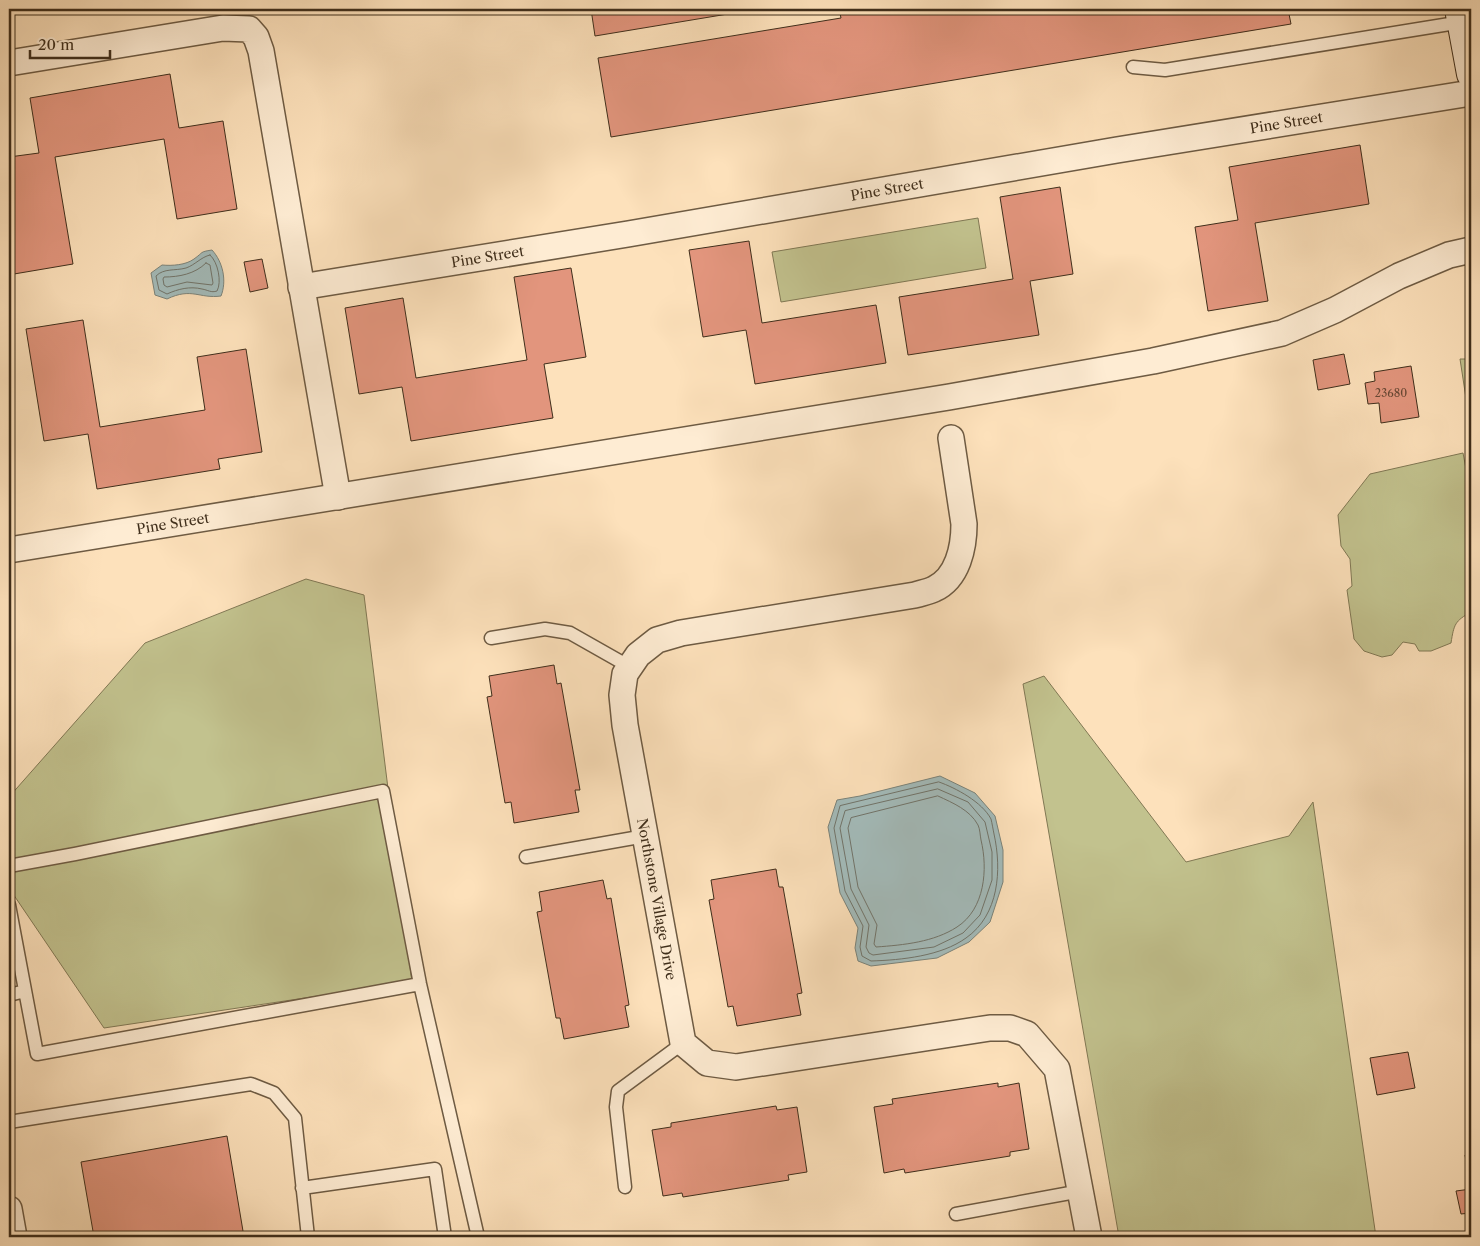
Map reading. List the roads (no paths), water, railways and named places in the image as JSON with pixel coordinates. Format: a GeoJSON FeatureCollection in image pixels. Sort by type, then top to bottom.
{"type":"FeatureCollection","features":[{"type":"Feature","properties":{"kind":"main road"},"geometry":{"type":"LineString","coordinates":[[1460,15],[1471,74]]}},
{"type":"Feature","properties":{"kind":"street"},"geometry":{"type":"LineString","coordinates":[[9,62],[222,28],[249,29],[256,37],[261,51],[338,497]]}},
{"type":"Feature","properties":{"kind":"street","name":"Pine Street"},"geometry":{"type":"LineString","coordinates":[[301,287],[628,234],[1127,148],[1471,93]]}},
{"type":"Feature","properties":{"kind":"street","name":"Pine Street"},"geometry":{"type":"LineString","coordinates":[[9,550],[958,395],[1181,356],[1282,333],[1335,310],[1399,276],[1449,255],[1471,250]]}},
{"type":"Feature","properties":{"kind":"street","name":"Northstone Village Drive"},"geometry":{"type":"LineString","coordinates":[[683,1044],[625,725],[622,695],[625,674],[638,655],[657,640],[681,633],[915,595],[936,588],[948,578],[958,563],[964,538],[964,524],[951,438]]}},
{"type":"Feature","properties":{"kind":"street"},"geometry":{"type":"LineString","coordinates":[[683,1044],[706,1063],[736,1068],[990,1028],[1010,1028],[1027,1034],[1057,1068],[1089,1237]]}},
{"type":"Feature","properties":{"kind":"street"},"geometry":{"type":"LineString","coordinates":[[9,1209],[14,1237]]}},
{"type":"Feature","properties":{"kind":"lane"},"geometry":{"type":"LineString","coordinates":[[1133,67],[1166,70],[1460,15]]}},
{"type":"Feature","properties":{"kind":"lane"},"geometry":{"type":"LineString","coordinates":[[491,638],[545,629],[570,633],[630,666]]}},
{"type":"Feature","properties":{"kind":"lane"},"geometry":{"type":"LineString","coordinates":[[9,866],[383,791],[420,984],[478,1237]]}},
{"type":"Feature","properties":{"kind":"lane"},"geometry":{"type":"LineString","coordinates":[[526,857],[645,836]]}},
{"type":"Feature","properties":{"kind":"lane"},"geometry":{"type":"LineString","coordinates":[[9,905],[37,1054],[420,984]]}},
{"type":"Feature","properties":{"kind":"lane"},"geometry":{"type":"LineString","coordinates":[[9,995],[25,991]]}},
{"type":"Feature","properties":{"kind":"lane"},"geometry":{"type":"LineString","coordinates":[[625,1187],[616,1107],[618,1091],[683,1044]]}},
{"type":"Feature","properties":{"kind":"lane"},"geometry":{"type":"LineString","coordinates":[[9,1122],[252,1084],[274,1093],[295,1118],[308,1237]]}},
{"type":"Feature","properties":{"kind":"lane"},"geometry":{"type":"LineString","coordinates":[[302,1188],[435,1169],[445,1237]]}},
{"type":"Feature","properties":{"kind":"lane"},"geometry":{"type":"LineString","coordinates":[[956,1214],[1081,1191]]}},
{"type":"Feature","properties":{"kind":"water"},"geometry":{"type":"Polygon","coordinates":[[[212,250],[219,260],[223,272],[224,284],[221,296],[183,294],[167,299],[155,295],[151,273],[162,265],[187,263],[203,252],[212,250]]]}},
{"type":"Feature","properties":{"kind":"water"},"geometry":{"type":"Polygon","coordinates":[[[940,776],[975,793],[995,816],[1003,850],[1003,882],[990,922],[969,942],[937,958],[871,966],[858,961],[855,948],[858,928],[840,893],[828,827],[837,800],[940,776]]]}}]}
